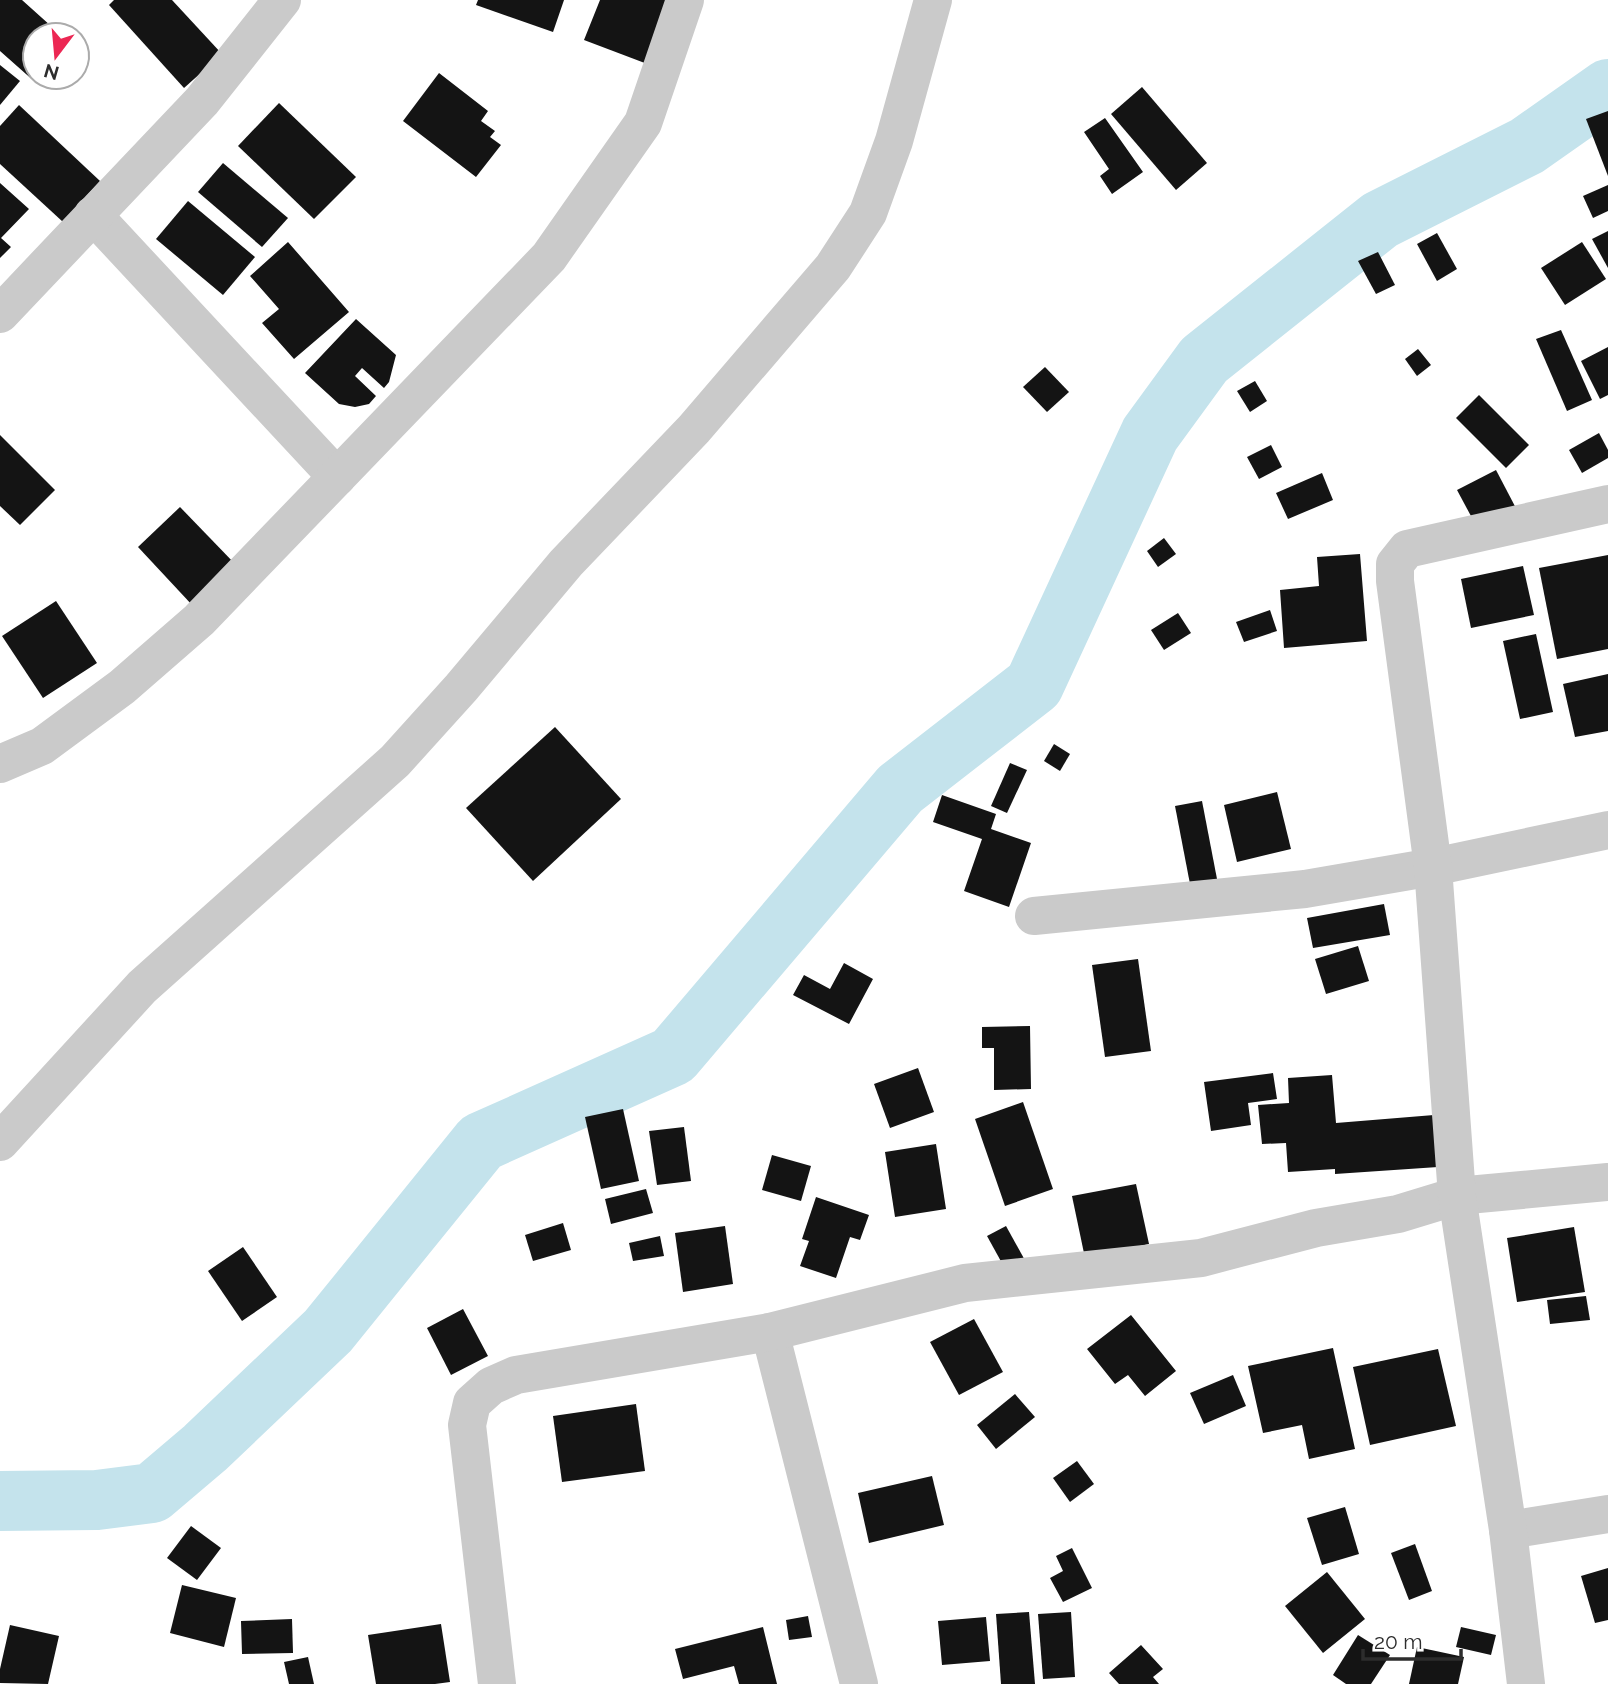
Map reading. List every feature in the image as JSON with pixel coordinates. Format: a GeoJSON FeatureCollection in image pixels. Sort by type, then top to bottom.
{"type":"FeatureCollection","features":[{"type":"Feature","properties":{"kind":"street"},"geometry":{"type":"LineString","coordinates":[[0,314],[202,101],[282,0]]}},
{"type":"Feature","properties":{"kind":"street"},"geometry":{"type":"LineString","coordinates":[[0,764],[43,746],[122,687],[199,620],[549,257],[643,123],[685,0]]}},
{"type":"Feature","properties":{"kind":"street"},"geometry":{"type":"LineString","coordinates":[[0,1142],[142,987],[395,761],[461,688],[566,563],[694,429],[833,267],[868,213],[894,141],[933,0]]}},
{"type":"Feature","properties":{"kind":"street"},"geometry":{"type":"LineString","coordinates":[[93,215],[337,477]]}},
{"type":"Feature","properties":{"kind":"street"},"geometry":{"type":"LineString","coordinates":[[1526,1684],[1508,1531],[1457,1196],[1433,867],[1395,581],[1395,564],[1407,549],[1608,505]]}},
{"type":"Feature","properties":{"kind":"street"},"geometry":{"type":"LineString","coordinates":[[1034,916],[1305,889],[1433,867],[1608,830]]}},
{"type":"Feature","properties":{"kind":"street"},"geometry":{"type":"LineString","coordinates":[[497,1684],[467,1425],[472,1403],[491,1386],[516,1376],[770,1332],[965,1283],[1201,1258],[1316,1228],[1398,1214],[1457,1196],[1608,1182]]}},
{"type":"Feature","properties":{"kind":"street"},"geometry":{"type":"LineString","coordinates":[[770,1332],[859,1684]]}},
{"type":"Feature","properties":{"kind":"street"},"geometry":{"type":"LineString","coordinates":[[1508,1531],[1608,1514]]}},
{"type":"Feature","properties":{"kind":"building"},"geometry":{"type":"Polygon","coordinates":[[[0,0],[22,0],[45,21],[21,21],[21,70],[0,51],[0,0]]]}},
{"type":"Feature","properties":{"kind":"building"},"geometry":{"type":"Polygon","coordinates":[[[114,0],[172,0],[222,54],[184,88],[109,5],[114,0]]]}},
{"type":"Feature","properties":{"kind":"building"},"geometry":{"type":"Polygon","coordinates":[[[478,0],[564,0],[553,32],[476,5],[478,0]]]}},
{"type":"Feature","properties":{"kind":"building"},"geometry":{"type":"Polygon","coordinates":[[[600,0],[675,0],[650,65],[584,40],[600,0]]]}},
{"type":"Feature","properties":{"kind":"building"},"geometry":{"type":"Polygon","coordinates":[[[0,65],[20,81],[0,105],[0,65]]]}},
{"type":"Feature","properties":{"kind":"building"},"geometry":{"type":"Polygon","coordinates":[[[439,73],[488,111],[481,121],[495,131],[490,137],[501,145],[476,177],[403,121],[439,73]]]}},
{"type":"Feature","properties":{"kind":"building"},"geometry":{"type":"Polygon","coordinates":[[[1142,87],[1207,163],[1176,190],[1111,114],[1142,87]]]}},
{"type":"Feature","properties":{"kind":"building"},"geometry":{"type":"Polygon","coordinates":[[[279,103],[356,177],[314,219],[238,146],[279,103]]]}},
{"type":"Feature","properties":{"kind":"building"},"geometry":{"type":"Polygon","coordinates":[[[19,105],[100,181],[63,222],[0,164],[0,126],[19,105]]]}},
{"type":"Feature","properties":{"kind":"building"},"geometry":{"type":"Polygon","coordinates":[[[1608,111],[1608,176],[1586,119],[1608,111]]]}},
{"type":"Feature","properties":{"kind":"building"},"geometry":{"type":"Polygon","coordinates":[[[1105,118],[1143,172],[1112,194],[1100,176],[1109,169],[1084,132],[1105,118]]]}},
{"type":"Feature","properties":{"kind":"building"},"geometry":{"type":"Polygon","coordinates":[[[223,163],[288,218],[262,247],[198,192],[223,163]]]}},
{"type":"Feature","properties":{"kind":"building"},"geometry":{"type":"Polygon","coordinates":[[[0,183],[29,209],[1,238],[11,247],[0,258],[0,183]]]}},
{"type":"Feature","properties":{"kind":"building"},"geometry":{"type":"Polygon","coordinates":[[[1608,185],[1608,211],[1593,218],[1583,196],[1608,185]]]}},
{"type":"Feature","properties":{"kind":"building"},"geometry":{"type":"Polygon","coordinates":[[[188,201],[255,257],[223,295],[156,239],[188,201]]]}},
{"type":"Feature","properties":{"kind":"building"},"geometry":{"type":"Polygon","coordinates":[[[1608,231],[1608,268],[1592,239],[1608,231]]]}},
{"type":"Feature","properties":{"kind":"building"},"geometry":{"type":"Polygon","coordinates":[[[1437,233],[1457,269],[1437,281],[1417,244],[1437,233]]]}},
{"type":"Feature","properties":{"kind":"building"},"geometry":{"type":"Polygon","coordinates":[[[288,242],[349,312],[294,359],[262,323],[279,309],[250,276],[288,242]]]}},
{"type":"Feature","properties":{"kind":"building"},"geometry":{"type":"Polygon","coordinates":[[[1582,242],[1606,279],[1565,305],[1541,268],[1582,242]]]}},
{"type":"Feature","properties":{"kind":"building"},"geometry":{"type":"Polygon","coordinates":[[[1378,252],[1395,285],[1376,294],[1358,261],[1378,252]]]}},
{"type":"Feature","properties":{"kind":"building"},"geometry":{"type":"Polygon","coordinates":[[[356,319],[396,355],[389,382],[384,388],[362,368],[355,376],[376,396],[369,404],[355,407],[339,404],[305,373],[356,319]]]}},
{"type":"Feature","properties":{"kind":"building"},"geometry":{"type":"Polygon","coordinates":[[[1561,330],[1592,400],[1567,411],[1536,339],[1561,330]]]}},
{"type":"Feature","properties":{"kind":"building"},"geometry":{"type":"Polygon","coordinates":[[[1608,347],[1608,395],[1600,399],[1581,361],[1608,347]]]}},
{"type":"Feature","properties":{"kind":"building"},"geometry":{"type":"Polygon","coordinates":[[[1418,349],[1431,365],[1417,376],[1405,359],[1418,349]]]}},
{"type":"Feature","properties":{"kind":"building"},"geometry":{"type":"Polygon","coordinates":[[[1045,367],[1069,392],[1047,412],[1023,387],[1045,367]]]}},
{"type":"Feature","properties":{"kind":"building"},"geometry":{"type":"Polygon","coordinates":[[[1255,381],[1267,401],[1250,412],[1237,391],[1255,381]]]}},
{"type":"Feature","properties":{"kind":"building"},"geometry":{"type":"Polygon","coordinates":[[[1479,395],[1529,445],[1506,468],[1456,418],[1479,395]]]}},
{"type":"Feature","properties":{"kind":"building"},"geometry":{"type":"Polygon","coordinates":[[[1599,433],[1608,450],[1608,458],[1582,473],[1569,450],[1599,433]]]}},
{"type":"Feature","properties":{"kind":"building"},"geometry":{"type":"Polygon","coordinates":[[[0,435],[55,490],[20,525],[0,506],[0,435]]]}},
{"type":"Feature","properties":{"kind":"building"},"geometry":{"type":"Polygon","coordinates":[[[1271,445],[1282,467],[1259,479],[1247,457],[1271,445]]]}},
{"type":"Feature","properties":{"kind":"building"},"geometry":{"type":"Polygon","coordinates":[[[1496,470],[1518,512],[1479,531],[1457,490],[1496,470]]]}},
{"type":"Feature","properties":{"kind":"building"},"geometry":{"type":"Polygon","coordinates":[[[1322,473],[1333,500],[1288,519],[1276,493],[1322,473]]]}},
{"type":"Feature","properties":{"kind":"building"},"geometry":{"type":"Polygon","coordinates":[[[180,507],[237,566],[193,606],[138,547],[180,507]]]}},
{"type":"Feature","properties":{"kind":"building"},"geometry":{"type":"Polygon","coordinates":[[[1164,538],[1176,554],[1158,567],[1147,551],[1164,538]]]}},
{"type":"Feature","properties":{"kind":"building"},"geometry":{"type":"Polygon","coordinates":[[[1360,554],[1367,641],[1284,648],[1280,590],[1319,586],[1317,557],[1360,554]]]}},
{"type":"Feature","properties":{"kind":"building"},"geometry":{"type":"Polygon","coordinates":[[[1608,555],[1608,649],[1557,659],[1539,568],[1608,555]]]}},
{"type":"Feature","properties":{"kind":"building"},"geometry":{"type":"Polygon","coordinates":[[[1523,566],[1534,615],[1471,628],[1461,579],[1523,566]]]}},
{"type":"Feature","properties":{"kind":"building"},"geometry":{"type":"Polygon","coordinates":[[[56,601],[97,663],[43,698],[2,636],[56,601]]]}},
{"type":"Feature","properties":{"kind":"building"},"geometry":{"type":"Polygon","coordinates":[[[1270,610],[1277,631],[1244,642],[1236,622],[1270,610]]]}},
{"type":"Feature","properties":{"kind":"building"},"geometry":{"type":"Polygon","coordinates":[[[1178,613],[1191,633],[1164,650],[1151,630],[1178,613]]]}},
{"type":"Feature","properties":{"kind":"building"},"geometry":{"type":"Polygon","coordinates":[[[1536,634],[1553,712],[1520,719],[1503,641],[1536,634]]]}},
{"type":"Feature","properties":{"kind":"building"},"geometry":{"type":"Polygon","coordinates":[[[1608,674],[1608,731],[1575,737],[1563,684],[1608,674]]]}},
{"type":"Feature","properties":{"kind":"building"},"geometry":{"type":"Polygon","coordinates":[[[555,727],[621,799],[533,881],[466,808],[555,727]]]}},
{"type":"Feature","properties":{"kind":"building"},"geometry":{"type":"Polygon","coordinates":[[[1054,744],[1070,754],[1060,771],[1044,761],[1054,744]]]}},
{"type":"Feature","properties":{"kind":"building"},"geometry":{"type":"Polygon","coordinates":[[[1010,763],[1027,770],[1007,813],[991,806],[1010,763]]]}},
{"type":"Feature","properties":{"kind":"building"},"geometry":{"type":"Polygon","coordinates":[[[1277,792],[1291,849],[1237,862],[1224,805],[1277,792]]]}},
{"type":"Feature","properties":{"kind":"building"},"geometry":{"type":"Polygon","coordinates":[[[942,795],[996,814],[991,829],[1031,843],[1009,907],[964,891],[982,839],[933,822],[942,795]]]}},
{"type":"Feature","properties":{"kind":"building"},"geometry":{"type":"Polygon","coordinates":[[[1202,801],[1217,879],[1190,884],[1175,806],[1202,801]]]}},
{"type":"Feature","properties":{"kind":"building"},"geometry":{"type":"Polygon","coordinates":[[[1384,904],[1390,935],[1313,948],[1307,918],[1384,904]]]}},
{"type":"Feature","properties":{"kind":"building"},"geometry":{"type":"Polygon","coordinates":[[[1358,946],[1369,981],[1326,994],[1315,959],[1358,946]]]}},
{"type":"Feature","properties":{"kind":"building"},"geometry":{"type":"Polygon","coordinates":[[[1138,959],[1151,1051],[1105,1057],[1092,965],[1138,959]]]}},
{"type":"Feature","properties":{"kind":"building"},"geometry":{"type":"Polygon","coordinates":[[[844,963],[873,979],[849,1024],[793,995],[804,975],[830,989],[844,963]]]}},
{"type":"Feature","properties":{"kind":"building"},"geometry":{"type":"Polygon","coordinates":[[[1030,1026],[1031,1089],[994,1090],[994,1048],[982,1048],[982,1027],[1030,1026]]]}},
{"type":"Feature","properties":{"kind":"building"},"geometry":{"type":"Polygon","coordinates":[[[918,1068],[934,1112],[890,1128],[874,1084],[918,1068]]]}},
{"type":"Feature","properties":{"kind":"building"},"geometry":{"type":"Polygon","coordinates":[[[1273,1073],[1277,1099],[1248,1103],[1251,1125],[1211,1131],[1204,1082],[1273,1073]]]}},
{"type":"Feature","properties":{"kind":"building"},"geometry":{"type":"Polygon","coordinates":[[[1332,1075],[1336,1123],[1434,1115],[1438,1167],[1335,1174],[1335,1169],[1288,1172],[1286,1143],[1262,1144],[1258,1105],[1289,1103],[1288,1078],[1332,1075]]]}},
{"type":"Feature","properties":{"kind":"building"},"geometry":{"type":"Polygon","coordinates":[[[1023,1102],[1053,1189],[1005,1206],[975,1119],[1023,1102]]]}},
{"type":"Feature","properties":{"kind":"building"},"geometry":{"type":"Polygon","coordinates":[[[623,1109],[639,1181],[601,1189],[585,1117],[623,1109]]]}},
{"type":"Feature","properties":{"kind":"building"},"geometry":{"type":"Polygon","coordinates":[[[684,1127],[691,1181],[657,1185],[649,1131],[684,1127]]]}},
{"type":"Feature","properties":{"kind":"building"},"geometry":{"type":"Polygon","coordinates":[[[936,1144],[946,1209],[895,1217],[885,1152],[936,1144]]]}},
{"type":"Feature","properties":{"kind":"building"},"geometry":{"type":"Polygon","coordinates":[[[772,1155],[811,1166],[801,1201],[762,1190],[772,1155]]]}},
{"type":"Feature","properties":{"kind":"building"},"geometry":{"type":"Polygon","coordinates":[[[1136,1184],[1149,1244],[1085,1258],[1072,1196],[1136,1184]]]}},
{"type":"Feature","properties":{"kind":"building"},"geometry":{"type":"Polygon","coordinates":[[[646,1189],[653,1213],[611,1224],[605,1199],[646,1189]]]}},
{"type":"Feature","properties":{"kind":"building"},"geometry":{"type":"Polygon","coordinates":[[[816,1197],[869,1215],[860,1240],[850,1237],[836,1278],[800,1266],[809,1241],[802,1239],[816,1197]]]}},
{"type":"Feature","properties":{"kind":"building"},"geometry":{"type":"Polygon","coordinates":[[[563,1223],[571,1250],[533,1261],[525,1235],[563,1223]]]}},
{"type":"Feature","properties":{"kind":"building"},"geometry":{"type":"Polygon","coordinates":[[[725,1226],[733,1284],[683,1292],[675,1233],[725,1226]]]}},
{"type":"Feature","properties":{"kind":"building"},"geometry":{"type":"Polygon","coordinates":[[[1006,1226],[1027,1264],[1008,1274],[987,1236],[1006,1226]]]}},
{"type":"Feature","properties":{"kind":"building"},"geometry":{"type":"Polygon","coordinates":[[[1574,1227],[1585,1292],[1517,1302],[1507,1238],[1574,1227]]]}},
{"type":"Feature","properties":{"kind":"building"},"geometry":{"type":"Polygon","coordinates":[[[660,1236],[664,1256],[633,1261],[629,1243],[660,1236]]]}},
{"type":"Feature","properties":{"kind":"building"},"geometry":{"type":"Polygon","coordinates":[[[243,1247],[277,1297],[242,1321],[208,1271],[243,1247]]]}},
{"type":"Feature","properties":{"kind":"building"},"geometry":{"type":"Polygon","coordinates":[[[1586,1296],[1590,1320],[1550,1324],[1547,1300],[1586,1296]]]}},
{"type":"Feature","properties":{"kind":"building"},"geometry":{"type":"Polygon","coordinates":[[[463,1309],[488,1356],[451,1375],[427,1328],[463,1309]]]}},
{"type":"Feature","properties":{"kind":"building"},"geometry":{"type":"Polygon","coordinates":[[[1131,1315],[1176,1371],[1145,1396],[1128,1375],[1115,1384],[1087,1349],[1131,1315]]]}},
{"type":"Feature","properties":{"kind":"building"},"geometry":{"type":"Polygon","coordinates":[[[974,1319],[1003,1372],[959,1395],[930,1342],[974,1319]]]}},
{"type":"Feature","properties":{"kind":"building"},"geometry":{"type":"Polygon","coordinates":[[[1333,1348],[1355,1449],[1309,1459],[1302,1425],[1263,1433],[1248,1366],[1333,1348]]]}},
{"type":"Feature","properties":{"kind":"building"},"geometry":{"type":"Polygon","coordinates":[[[1438,1349],[1456,1426],[1370,1445],[1353,1367],[1438,1349]]]}},
{"type":"Feature","properties":{"kind":"building"},"geometry":{"type":"Polygon","coordinates":[[[1233,1375],[1246,1406],[1204,1424],[1190,1393],[1233,1375]]]}},
{"type":"Feature","properties":{"kind":"building"},"geometry":{"type":"Polygon","coordinates":[[[1015,1394],[1035,1417],[996,1449],[977,1425],[1015,1394]]]}},
{"type":"Feature","properties":{"kind":"building"},"geometry":{"type":"Polygon","coordinates":[[[636,1404],[645,1471],[562,1482],[553,1416],[636,1404]]]}},
{"type":"Feature","properties":{"kind":"building"},"geometry":{"type":"Polygon","coordinates":[[[1077,1461],[1094,1484],[1070,1502],[1053,1478],[1077,1461]]]}},
{"type":"Feature","properties":{"kind":"building"},"geometry":{"type":"Polygon","coordinates":[[[932,1476],[944,1525],[869,1543],[858,1493],[932,1476]]]}},
{"type":"Feature","properties":{"kind":"building"},"geometry":{"type":"Polygon","coordinates":[[[1345,1507],[1359,1554],[1322,1565],[1307,1518],[1345,1507]]]}},
{"type":"Feature","properties":{"kind":"building"},"geometry":{"type":"Polygon","coordinates":[[[191,1526],[221,1548],[197,1580],[167,1558],[191,1526]]]}},
{"type":"Feature","properties":{"kind":"building"},"geometry":{"type":"Polygon","coordinates":[[[1415,1544],[1432,1591],[1409,1600],[1391,1553],[1415,1544]]]}},
{"type":"Feature","properties":{"kind":"building"},"geometry":{"type":"Polygon","coordinates":[[[1072,1548],[1092,1588],[1063,1602],[1050,1578],[1063,1571],[1056,1556],[1072,1548]]]}},
{"type":"Feature","properties":{"kind":"building"},"geometry":{"type":"Polygon","coordinates":[[[1608,1568],[1608,1620],[1595,1623],[1581,1576],[1608,1568]]]}},
{"type":"Feature","properties":{"kind":"building"},"geometry":{"type":"Polygon","coordinates":[[[1327,1572],[1365,1619],[1323,1653],[1285,1606],[1327,1572]]]}},
{"type":"Feature","properties":{"kind":"building"},"geometry":{"type":"Polygon","coordinates":[[[182,1585],[236,1598],[224,1647],[170,1633],[182,1585]]]}},
{"type":"Feature","properties":{"kind":"building"},"geometry":{"type":"Polygon","coordinates":[[[1029,1612],[1035,1684],[1001,1684],[996,1614],[1029,1612]]]}},
{"type":"Feature","properties":{"kind":"building"},"geometry":{"type":"Polygon","coordinates":[[[1071,1612],[1075,1677],[1043,1679],[1038,1614],[1071,1612]]]}},
{"type":"Feature","properties":{"kind":"building"},"geometry":{"type":"Polygon","coordinates":[[[808,1616],[812,1637],[789,1640],[786,1620],[808,1616]]]}},
{"type":"Feature","properties":{"kind":"building"},"geometry":{"type":"Polygon","coordinates":[[[986,1617],[990,1661],[942,1665],[938,1621],[986,1617]]]}},
{"type":"Feature","properties":{"kind":"building"},"geometry":{"type":"Polygon","coordinates":[[[292,1619],[293,1653],[242,1654],[241,1621],[292,1619]]]}},
{"type":"Feature","properties":{"kind":"building"},"geometry":{"type":"Polygon","coordinates":[[[441,1624],[450,1682],[376,1684],[368,1635],[441,1624]]]}},
{"type":"Feature","properties":{"kind":"building"},"geometry":{"type":"Polygon","coordinates":[[[10,1625],[59,1636],[48,1684],[0,1683],[0,1669],[10,1625]]]}},
{"type":"Feature","properties":{"kind":"building"},"geometry":{"type":"Polygon","coordinates":[[[763,1627],[777,1684],[739,1684],[734,1666],[683,1679],[675,1649],[763,1627]]]}},
{"type":"Feature","properties":{"kind":"building"},"geometry":{"type":"Polygon","coordinates":[[[1461,1627],[1496,1635],[1491,1655],[1456,1647],[1461,1627]]]}},
{"type":"Feature","properties":{"kind":"building"},"geometry":{"type":"Polygon","coordinates":[[[1358,1635],[1390,1655],[1371,1684],[1346,1684],[1333,1675],[1358,1635]]]}},
{"type":"Feature","properties":{"kind":"building"},"geometry":{"type":"Polygon","coordinates":[[[1141,1645],[1163,1669],[1153,1677],[1159,1684],[1119,1684],[1109,1673],[1141,1645]]]}},
{"type":"Feature","properties":{"kind":"building"},"geometry":{"type":"Polygon","coordinates":[[[1417,1647],[1464,1657],[1458,1684],[1409,1684],[1417,1647]]]}},
{"type":"Feature","properties":{"kind":"building"},"geometry":{"type":"Polygon","coordinates":[[[308,1657],[314,1684],[289,1684],[284,1662],[308,1657]]]}},
{"type":"Feature","properties":{"kind":"waterway"},"geometry":{"type":"LineString","coordinates":[[0,1501],[97,1500],[152,1493],[205,1448],[328,1331],[481,1142],[673,1056],[900,789],[1034,685],[1150,434],[1204,360],[1380,220],[1527,146],[1608,89]]}}]}
